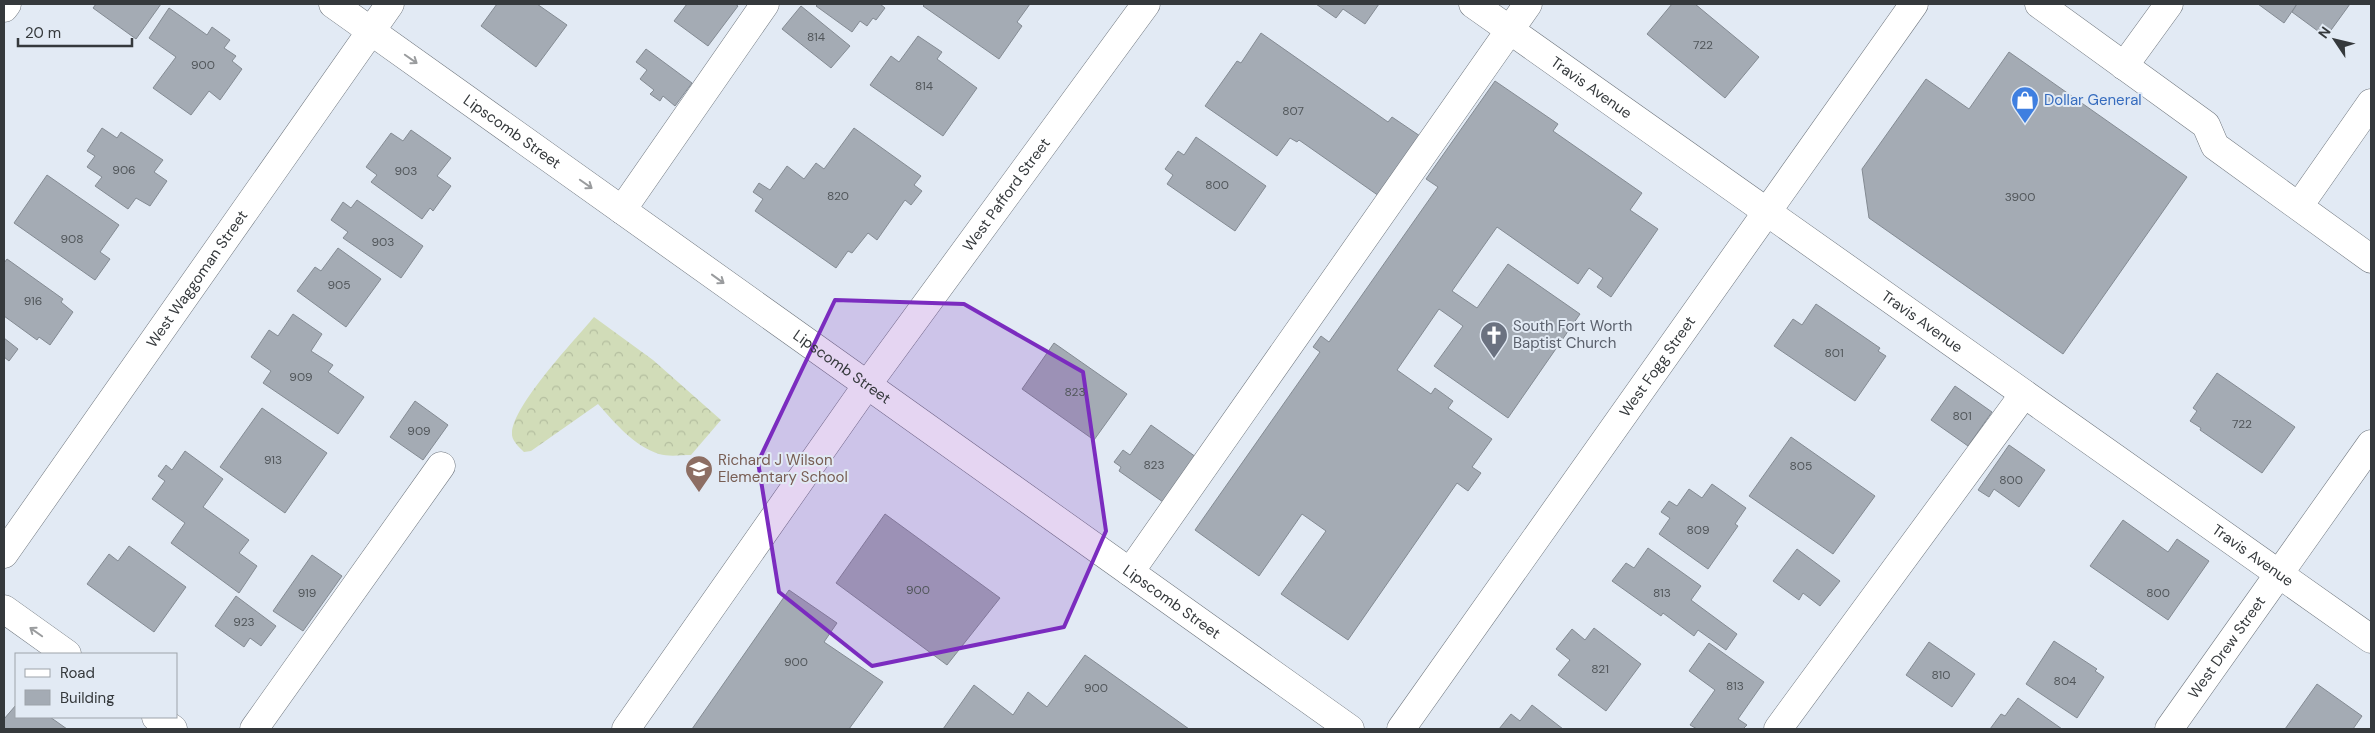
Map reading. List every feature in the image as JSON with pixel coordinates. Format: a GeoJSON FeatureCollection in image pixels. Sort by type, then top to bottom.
{"type":"FeatureCollection","features":[{"type":"Feature","properties":{"kind":"street"},"geometry":{"type":"LineString","coordinates":[[4,8],[7,4]]}},
{"type":"Feature","properties":{"kind":"street","name":"Lipscomb Street"},"geometry":{"type":"LineString","coordinates":[[333,4],[1350,729]]}},
{"type":"Feature","properties":{"kind":"street","name":"West Waggoman Street"},"geometry":{"type":"LineString","coordinates":[[4,554],[390,4]]}},
{"type":"Feature","properties":{"kind":"street"},"geometry":{"type":"LineString","coordinates":[[622,210],[765,4]]}},
{"type":"Feature","properties":{"kind":"street","name":"West Pafford Street"},"geometry":{"type":"LineString","coordinates":[[626,729],[867,385],[1146,4]]}},
{"type":"Feature","properties":{"kind":"street","name":"Travis Avenue"},"geometry":{"type":"LineString","coordinates":[[1473,4],[2371,639]]}},
{"type":"Feature","properties":{"kind":"street"},"geometry":{"type":"LineString","coordinates":[[1130,572],[1528,4]]}},
{"type":"Feature","properties":{"kind":"street","name":"West Fogg Street"},"geometry":{"type":"LineString","coordinates":[[1401,729],[1914,4]]}},
{"type":"Feature","properties":{"kind":"street"},"geometry":{"type":"LineString","coordinates":[[2124,66],[2169,4]]}},
{"type":"Feature","properties":{"kind":"street"},"geometry":{"type":"LineString","coordinates":[[2048,6],[2124,66],[2206,124],[2215,146],[2371,259]]}},
{"type":"Feature","properties":{"kind":"street"},"geometry":{"type":"LineString","coordinates":[[2299,206],[2371,104]]}},
{"type":"Feature","properties":{"kind":"street"},"geometry":{"type":"LineString","coordinates":[[1778,729],[2024,394]]}},
{"type":"Feature","properties":{"kind":"street","name":"West Drew Street"},"geometry":{"type":"LineString","coordinates":[[2169,729],[2371,444]]}},
{"type":"Feature","properties":{"kind":"street"},"geometry":{"type":"LineString","coordinates":[[254,729],[441,466]]}},
{"type":"Feature","properties":{"kind":"street"},"geometry":{"type":"LineString","coordinates":[[4,609],[67,653]]}},
{"type":"Feature","properties":{"kind":"street"},"geometry":{"type":"LineString","coordinates":[[157,718],[173,729]]}},
{"type":"Feature","properties":{"kind":"highlighted area"},"geometry":{"type":"Polygon","coordinates":[[[835,300],[964,304],[1083,372],[1106,531],[1064,627],[872,666],[779,592],[758,462],[835,300]]]}},
{"type":"Feature","properties":{"kind":"green space"},"geometry":{"type":"Polygon","coordinates":[[[594,317],[653,360],[721,420],[691,455],[667,455],[650,450],[633,440],[598,404],[531,451],[524,452],[516,443],[512,433],[522,406],[533,390],[594,317]]]}},
{"type":"Feature","properties":{"kind":"building"},"geometry":{"type":"Polygon","coordinates":[[[96,4],[161,4],[136,39],[93,8],[96,4]]]}},
{"type":"Feature","properties":{"kind":"building"},"geometry":{"type":"Polygon","coordinates":[[[497,4],[537,4],[567,25],[536,67],[481,26],[497,4]]]}},
{"type":"Feature","properties":{"kind":"building"},"geometry":{"type":"Polygon","coordinates":[[[687,4],[735,4],[738,6],[708,46],[674,21],[687,4]]]}},
{"type":"Feature","properties":{"kind":"building"},"geometry":{"type":"Polygon","coordinates":[[[818,4],[880,4],[885,8],[876,20],[873,18],[867,26],[860,21],[852,32],[816,6],[818,4]]]}},
{"type":"Feature","properties":{"kind":"building"},"geometry":{"type":"Polygon","coordinates":[[[925,4],[1030,4],[1017,22],[1022,26],[999,59],[923,6],[925,4]]]}},
{"type":"Feature","properties":{"kind":"building"},"geometry":{"type":"Polygon","coordinates":[[[1316,4],[1379,4],[1365,24],[1343,9],[1336,18],[1316,4]]]}},
{"type":"Feature","properties":{"kind":"building"},"geometry":{"type":"Polygon","coordinates":[[[1672,4],[1695,4],[1759,57],[1725,98],[1647,34],[1672,4]]]}},
{"type":"Feature","properties":{"kind":"building"},"geometry":{"type":"Polygon","coordinates":[[[2258,4],[2297,4],[2284,23],[2258,4]]]}},
{"type":"Feature","properties":{"kind":"building"},"geometry":{"type":"Polygon","coordinates":[[[2297,4],[2350,4],[2326,37],[2292,12],[2297,4]]]}},
{"type":"Feature","properties":{"kind":"building"},"geometry":{"type":"Polygon","coordinates":[[[801,6],[850,46],[831,68],[782,29],[801,6]]]}},
{"type":"Feature","properties":{"kind":"building"},"geometry":{"type":"Polygon","coordinates":[[[169,8],[207,35],[212,27],[230,40],[224,48],[236,56],[232,61],[242,69],[220,100],[209,91],[191,115],[153,88],[176,57],[149,38],[169,8]]]}},
{"type":"Feature","properties":{"kind":"building"},"geometry":{"type":"Polygon","coordinates":[[[1261,33],[1388,122],[1392,117],[1420,136],[1379,196],[1299,140],[1297,142],[1290,138],[1277,156],[1205,106],[1237,61],[1241,63],[1261,33]]]}},
{"type":"Feature","properties":{"kind":"building"},"geometry":{"type":"Polygon","coordinates":[[[918,36],[942,52],[937,59],[977,88],[943,136],[870,85],[891,56],[899,62],[918,36]]]}},
{"type":"Feature","properties":{"kind":"building"},"geometry":{"type":"Polygon","coordinates":[[[646,49],[692,83],[675,106],[663,96],[660,101],[650,94],[654,90],[640,79],[647,70],[636,62],[646,49]]]}},
{"type":"Feature","properties":{"kind":"building"},"geometry":{"type":"Polygon","coordinates":[[[2009,52],[2187,177],[2063,354],[1869,218],[1862,169],[1926,79],[1969,109],[2009,52]]]}},
{"type":"Feature","properties":{"kind":"building","name":"South Fort Worth Baptist Church"},"geometry":{"type":"Polygon","coordinates":[[[1495,81],[1558,124],[1553,131],[1642,193],[1630,210],[1658,229],[1611,297],[1597,287],[1603,278],[1589,268],[1578,284],[1497,227],[1452,291],[1477,308],[1508,264],[1580,314],[1508,418],[1434,366],[1463,326],[1439,309],[1397,370],[1431,394],[1435,388],[1453,401],[1448,408],[1492,439],[1472,467],[1481,473],[1468,491],[1457,483],[1348,640],[1281,594],[1326,531],[1302,514],[1259,576],[1195,530],[1320,352],[1313,347],[1321,336],[1329,342],[1438,187],[1426,179],[1495,81]]]}},
{"type":"Feature","properties":{"kind":"building"},"geometry":{"type":"Polygon","coordinates":[[[102,128],[117,138],[121,132],[163,160],[154,172],[167,181],[150,206],[136,198],[128,209],[95,186],[102,177],[87,167],[95,156],[87,151],[102,128]]]}},
{"type":"Feature","properties":{"kind":"building"},"geometry":{"type":"Polygon","coordinates":[[[854,128],[921,176],[914,185],[922,191],[911,205],[905,200],[877,240],[868,233],[852,253],[848,251],[836,268],[755,211],[763,199],[753,192],[759,183],[770,190],[787,166],[804,179],[816,163],[824,169],[854,128]]]}},
{"type":"Feature","properties":{"kind":"building"},"geometry":{"type":"Polygon","coordinates":[[[411,130],[451,158],[437,176],[451,186],[433,211],[430,208],[422,219],[371,182],[377,175],[366,167],[391,133],[403,141],[411,130]]]}},
{"type":"Feature","properties":{"kind":"building"},"geometry":{"type":"Polygon","coordinates":[[[1196,137],[1266,186],[1235,231],[1167,184],[1173,175],[1165,169],[1178,151],[1184,155],[1196,137]]]}},
{"type":"Feature","properties":{"kind":"building"},"geometry":{"type":"Polygon","coordinates":[[[47,175],[119,225],[100,252],[110,259],[95,280],[14,223],[47,175]]]}},
{"type":"Feature","properties":{"kind":"building"},"geometry":{"type":"Polygon","coordinates":[[[357,200],[423,246],[401,278],[343,238],[348,232],[331,220],[343,202],[351,208],[357,200]]]}},
{"type":"Feature","properties":{"kind":"building"},"geometry":{"type":"Polygon","coordinates":[[[338,248],[381,279],[346,327],[297,291],[315,267],[321,271],[338,248]]]}},
{"type":"Feature","properties":{"kind":"building"},"geometry":{"type":"Polygon","coordinates":[[[7,259],[63,299],[61,302],[73,312],[50,345],[39,337],[37,340],[4,316],[4,263],[7,259]]]}},
{"type":"Feature","properties":{"kind":"building"},"geometry":{"type":"Polygon","coordinates":[[[1816,304],[1880,348],[1878,351],[1886,356],[1855,401],[1774,346],[1793,319],[1802,325],[1816,304]]]}},
{"type":"Feature","properties":{"kind":"building"},"geometry":{"type":"Polygon","coordinates":[[[293,314],[322,334],[311,351],[333,365],[328,372],[364,397],[338,434],[263,383],[271,371],[251,357],[269,330],[278,336],[293,314]]]}},
{"type":"Feature","properties":{"kind":"building"},"geometry":{"type":"Polygon","coordinates":[[[4,338],[18,349],[9,361],[4,357],[4,338]]]}},
{"type":"Feature","properties":{"kind":"building"},"geometry":{"type":"Polygon","coordinates":[[[1054,343],[1127,394],[1094,440],[1022,389],[1054,343]]]}},
{"type":"Feature","properties":{"kind":"building"},"geometry":{"type":"Polygon","coordinates":[[[2217,373],[2295,427],[2262,473],[2190,421],[2197,411],[2193,408],[2217,373]]]}},
{"type":"Feature","properties":{"kind":"building"},"geometry":{"type":"Polygon","coordinates":[[[1955,386],[1992,412],[1968,446],[1931,420],[1955,386]]]}},
{"type":"Feature","properties":{"kind":"building"},"geometry":{"type":"Polygon","coordinates":[[[415,401],[448,425],[423,460],[390,437],[415,401]]]}},
{"type":"Feature","properties":{"kind":"building"},"geometry":{"type":"Polygon","coordinates":[[[262,408],[327,453],[285,513],[220,467],[262,408]]]}},
{"type":"Feature","properties":{"kind":"building"},"geometry":{"type":"Polygon","coordinates":[[[1151,425],[1196,457],[1163,502],[1119,471],[1121,467],[1114,462],[1123,450],[1130,455],[1151,425]]]}},
{"type":"Feature","properties":{"kind":"building"},"geometry":{"type":"Polygon","coordinates":[[[1791,437],[1875,496],[1833,554],[1749,496],[1791,437]]]}},
{"type":"Feature","properties":{"kind":"building"},"geometry":{"type":"Polygon","coordinates":[[[2009,445],[2045,470],[2019,507],[1994,489],[1989,497],[1978,490],[2009,445]]]}},
{"type":"Feature","properties":{"kind":"building"},"geometry":{"type":"Polygon","coordinates":[[[185,451],[223,479],[203,507],[249,540],[239,553],[257,566],[239,593],[171,543],[185,523],[152,499],[165,481],[158,476],[166,465],[172,470],[185,451]]]}},
{"type":"Feature","properties":{"kind":"building"},"geometry":{"type":"Polygon","coordinates":[[[1712,484],[1746,508],[1735,524],[1738,526],[1708,569],[1659,534],[1670,518],[1661,512],[1669,501],[1677,506],[1689,489],[1702,498],[1712,484]]]}},
{"type":"Feature","properties":{"kind":"building"},"geometry":{"type":"Polygon","coordinates":[[[885,514],[1000,598],[947,665],[836,583],[885,514]]]}},
{"type":"Feature","properties":{"kind":"building"},"geometry":{"type":"Polygon","coordinates":[[[2123,520],[2168,552],[2177,539],[2209,561],[2168,620],[2090,566],[2123,520]]]}},
{"type":"Feature","properties":{"kind":"building"},"geometry":{"type":"Polygon","coordinates":[[[129,546],[186,587],[154,632],[87,584],[109,554],[118,561],[129,546]]]}},
{"type":"Feature","properties":{"kind":"building"},"geometry":{"type":"Polygon","coordinates":[[[1648,548],[1701,586],[1691,600],[1737,634],[1726,650],[1698,630],[1694,636],[1663,613],[1661,616],[1612,581],[1626,563],[1634,568],[1648,548]]]}},
{"type":"Feature","properties":{"kind":"building"},"geometry":{"type":"Polygon","coordinates":[[[1797,549],[1840,581],[1820,606],[1803,593],[1799,600],[1773,581],[1797,549]]]}},
{"type":"Feature","properties":{"kind":"building"},"geometry":{"type":"Polygon","coordinates":[[[312,555],[342,576],[303,631],[273,611],[312,555]]]}},
{"type":"Feature","properties":{"kind":"building"},"geometry":{"type":"Polygon","coordinates":[[[789,590],[837,623],[824,642],[883,682],[849,729],[692,729],[789,590]]]}},
{"type":"Feature","properties":{"kind":"building"},"geometry":{"type":"Polygon","coordinates":[[[236,596],[276,626],[261,646],[250,638],[244,647],[215,626],[236,596]]]}},
{"type":"Feature","properties":{"kind":"building"},"geometry":{"type":"Polygon","coordinates":[[[1594,628],[1641,664],[1606,711],[1558,675],[1570,660],[1556,649],[1572,629],[1585,640],[1594,628]]]}},
{"type":"Feature","properties":{"kind":"building"},"geometry":{"type":"Polygon","coordinates":[[[2054,641],[2097,669],[2095,671],[2104,677],[2077,718],[2026,684],[2054,641]]]}},
{"type":"Feature","properties":{"kind":"building"},"geometry":{"type":"Polygon","coordinates":[[[1929,642],[1975,674],[1952,707],[1906,675],[1929,642]]]}},
{"type":"Feature","properties":{"kind":"building"},"geometry":{"type":"Polygon","coordinates":[[[1709,643],[1764,682],[1738,719],[1747,725],[1743,729],[1697,729],[1690,725],[1715,690],[1689,671],[1709,643]]]}},
{"type":"Feature","properties":{"kind":"building"},"geometry":{"type":"Polygon","coordinates":[[[1085,655],[1189,729],[943,729],[974,685],[1013,715],[1028,692],[1047,707],[1085,655]]]}},
{"type":"Feature","properties":{"kind":"building"},"geometry":{"type":"Polygon","coordinates":[[[2317,684],[2362,716],[2353,729],[2285,729],[2317,684]]]}},
{"type":"Feature","properties":{"kind":"building"},"geometry":{"type":"Polygon","coordinates":[[[2018,698],[2062,729],[1990,729],[2001,714],[2005,716],[2018,698]]]}},
{"type":"Feature","properties":{"kind":"building"},"geometry":{"type":"Polygon","coordinates":[[[1532,705],[1563,729],[1499,729],[1511,714],[1520,721],[1532,705]]]}},
{"type":"Feature","properties":{"kind":"building"},"geometry":{"type":"Polygon","coordinates":[[[15,706],[15,718],[51,718],[67,729],[4,729],[4,719],[15,706]]]}},
{"type":"Feature","properties":{"kind":"place","name":"Dollar General"},"geometry":{"type":"Point","coordinates":[2025,124]}},
{"type":"Feature","properties":{"kind":"place","name":"South Fort Worth Baptist Church"},"geometry":{"type":"Point","coordinates":[1494,359]}},
{"type":"Feature","properties":{"kind":"place","name":"Richard J Wilson Elementary School"},"geometry":{"type":"Point","coordinates":[699,493]}}]}
